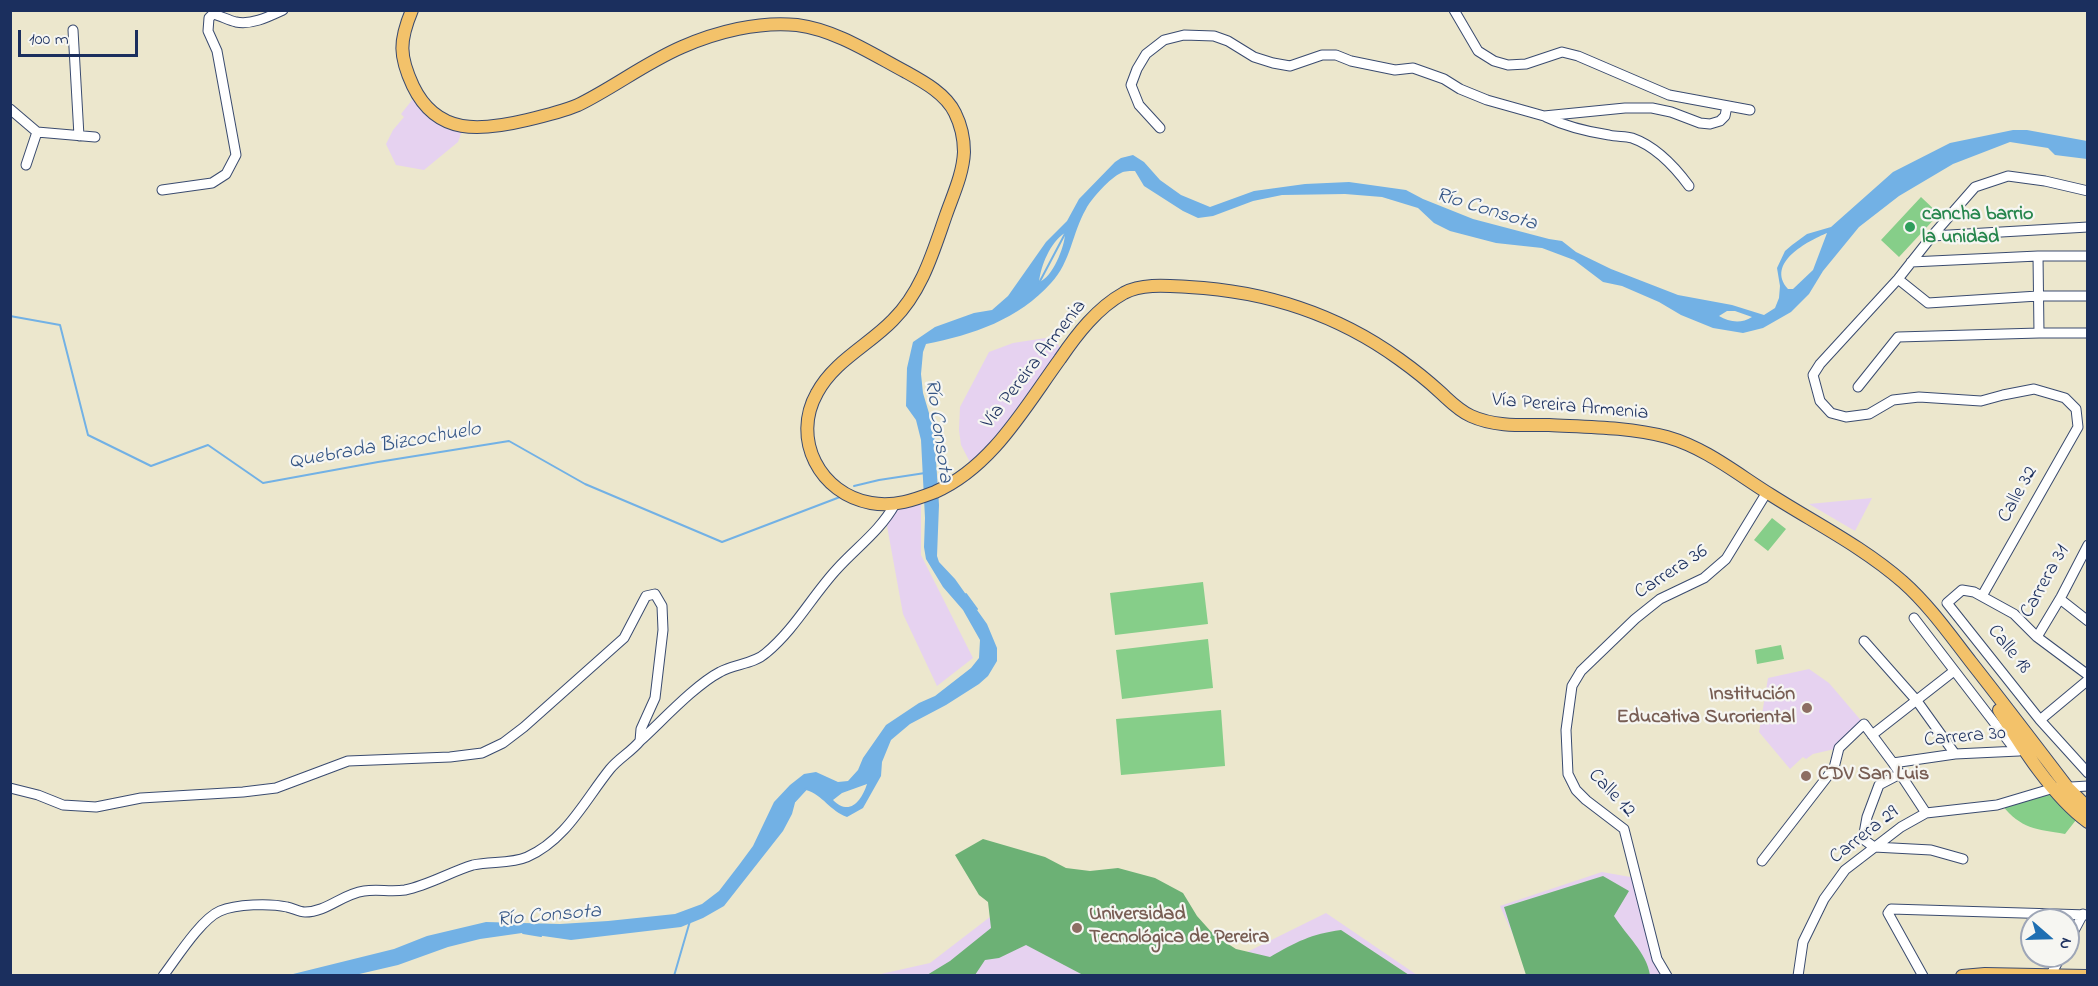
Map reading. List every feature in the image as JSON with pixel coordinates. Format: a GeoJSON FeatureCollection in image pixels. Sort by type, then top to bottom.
{"type":"FeatureCollection","features":[{"type":"Feature","properties":{"kind":"main road"},"geometry":{"type":"LineString","coordinates":[[412,10],[400,47],[411,83],[422,101],[435,114],[474,129],[498,127],[561,112],[585,102],[663,56],[689,44],[767,24],[791,24],[825,31],[916,78],[949,101],[961,127],[964,153],[961,172],[927,268],[916,290],[895,319],[834,370],[824,382],[816,395],[807,423],[813,461],[822,476],[848,496],[868,502],[895,504]]}},
{"type":"Feature","properties":{"kind":"main road","name":"Vía Pereira Armenia"},"geometry":{"type":"LineString","coordinates":[[895,504],[920,498],[965,477],[997,445],[1072,341],[1104,308],[1123,294],[1138,288],[1169,286],[1211,288],[1261,295],[1317,314],[1367,338],[1400,360],[1458,408],[1481,420],[1504,424],[1614,429],[1671,438],[1700,449],[1852,543],[1904,583],[1938,619],[1981,674],[2027,751],[2054,788],[2078,815],[2088,822]]}},
{"type":"Feature","properties":{"kind":"main road","name":"Vía Pereira Armenia"},"geometry":{"type":"LineString","coordinates":[[2027,751],[2088,808]]}},
{"type":"Feature","properties":{"kind":"main road"},"geometry":{"type":"LineString","coordinates":[[1962,975],[2086,975]]}},
{"type":"Feature","properties":{"kind":"street"},"geometry":{"type":"LineString","coordinates":[[162,190],[212,183],[226,174],[236,155],[217,51],[208,31],[209,18],[213,14],[236,22],[247,22],[262,20],[283,10]]}},
{"type":"Feature","properties":{"kind":"street"},"geometry":{"type":"LineString","coordinates":[[1454,10],[1478,51],[1494,61],[1508,65],[1526,64],[1562,52],[1578,56],[1669,94],[1750,110]]}},
{"type":"Feature","properties":{"kind":"street"},"geometry":{"type":"LineString","coordinates":[[73,30],[79,136]]}},
{"type":"Feature","properties":{"kind":"street"},"geometry":{"type":"LineString","coordinates":[[1160,128],[1139,105],[1131,85],[1137,69],[1146,54],[1164,40],[1184,35],[1214,36],[1228,41],[1254,57],[1290,66],[1322,55],[1336,56],[1351,62],[1395,70],[1413,68],[1444,79],[1486,100],[1544,116],[1558,123],[1636,139],[1654,150],[1680,174],[1689,186]]}},
{"type":"Feature","properties":{"kind":"street"},"geometry":{"type":"LineString","coordinates":[[1544,116],[1625,108],[1652,108],[1710,124],[1720,122],[1725,116],[1727,106]]}},
{"type":"Feature","properties":{"kind":"street"},"geometry":{"type":"LineString","coordinates":[[10,109],[37,132],[95,137]]}},
{"type":"Feature","properties":{"kind":"street"},"geometry":{"type":"LineString","coordinates":[[26,165],[37,132]]}},
{"type":"Feature","properties":{"kind":"street"},"geometry":{"type":"LineString","coordinates":[[2088,191],[2045,181],[2008,176],[1975,187],[1898,279],[1928,303],[2038,296],[2088,296]]}},
{"type":"Feature","properties":{"kind":"street"},"geometry":{"type":"LineString","coordinates":[[1932,236],[2088,227]]}},
{"type":"Feature","properties":{"kind":"street"},"geometry":{"type":"LineString","coordinates":[[2038,256],[2039,333]]}},
{"type":"Feature","properties":{"kind":"street"},"geometry":{"type":"LineString","coordinates":[[1911,262],[2088,256]]}},
{"type":"Feature","properties":{"kind":"street","name":"Calle 32"},"geometry":{"type":"LineString","coordinates":[[1898,279],[1820,364],[1813,375],[1820,401],[1831,413],[1846,417],[1869,414],[1893,400],[1919,397],[1981,401],[2034,389],[2066,398],[2076,409],[2078,427],[1982,597]]}},
{"type":"Feature","properties":{"kind":"street"},"geometry":{"type":"LineString","coordinates":[[1858,387],[1898,337],[2088,333]]}},
{"type":"Feature","properties":{"kind":"street","name":"Carrera 36"},"geometry":{"type":"LineString","coordinates":[[1581,671],[1635,619],[1660,599],[1704,578],[1726,559],[1767,492]]}},
{"type":"Feature","properties":{"kind":"street"},"geometry":{"type":"LineString","coordinates":[[164,975],[192,937],[212,915],[220,910],[267,905],[287,907],[303,912],[316,910],[363,891],[401,891],[474,865],[526,857],[548,844],[578,816],[612,766],[640,741],[718,673],[765,655],[791,630],[836,569],[876,531],[895,504]]}},
{"type":"Feature","properties":{"kind":"street","name":"Carrera 31"},"geometry":{"type":"LineString","coordinates":[[2037,637],[2088,545]]}},
{"type":"Feature","properties":{"kind":"street","name":"Calle 18"},"geometry":{"type":"LineString","coordinates":[[1982,597],[1974,592],[1962,590],[1947,603],[2040,720],[2088,773]]}},
{"type":"Feature","properties":{"kind":"street"},"geometry":{"type":"LineString","coordinates":[[10,788],[38,795],[63,805],[96,807],[141,798],[276,788],[348,761],[450,757],[482,753],[503,743],[524,727],[624,638],[646,596],[655,594],[662,606],[663,630],[655,698],[641,729],[640,741]]}},
{"type":"Feature","properties":{"kind":"street"},"geometry":{"type":"LineString","coordinates":[[1982,597],[2014,614],[2037,637],[2088,675]]}},
{"type":"Feature","properties":{"kind":"street"},"geometry":{"type":"LineString","coordinates":[[2060,599],[2088,621]]}},
{"type":"Feature","properties":{"kind":"street"},"geometry":{"type":"LineString","coordinates":[[1914,618],[1954,671],[2027,751]]}},
{"type":"Feature","properties":{"kind":"street"},"geometry":{"type":"LineString","coordinates":[[1864,641],[1917,700],[1955,754]]}},
{"type":"Feature","properties":{"kind":"street","name":"Calle 12"},"geometry":{"type":"LineString","coordinates":[[1581,671],[1572,686],[1568,711],[1566,730],[1568,774],[1576,790],[1586,800],[1624,829],[1657,959],[1667,975]]}},
{"type":"Feature","properties":{"kind":"street"},"geometry":{"type":"LineString","coordinates":[[1872,735],[1954,671]]}},
{"type":"Feature","properties":{"kind":"street"},"geometry":{"type":"LineString","coordinates":[[2040,720],[2088,680]]}},
{"type":"Feature","properties":{"kind":"street"},"geometry":{"type":"LineString","coordinates":[[1762,861],[1834,768],[1839,748],[1864,724],[1926,813]]}},
{"type":"Feature","properties":{"kind":"street","name":"Carrera 30"},"geometry":{"type":"LineString","coordinates":[[1893,763],[1955,754],[2027,751]]}},
{"type":"Feature","properties":{"kind":"street"},"geometry":{"type":"LineString","coordinates":[[1900,774],[1879,785],[1867,817],[1863,839],[1874,847],[1931,850],[1963,859]]}},
{"type":"Feature","properties":{"kind":"street","name":"Carrera 29"},"geometry":{"type":"LineString","coordinates":[[1798,975],[1803,942],[1824,899],[1845,870],[1901,827],[1926,813],[1997,805],[2054,788],[2088,786]]}},
{"type":"Feature","properties":{"kind":"street"},"geometry":{"type":"LineString","coordinates":[[1923,975],[1888,913],[1891,909],[2085,914]]}},
{"type":"Feature","properties":{"kind":"shaded area"},"geometry":{"type":"Polygon","coordinates":[[[416,95],[462,131],[458,142],[424,170],[396,165],[386,144],[393,130],[404,117],[401,114],[416,95]]]}},
{"type":"Feature","properties":{"kind":"shaded area"},"geometry":{"type":"Polygon","coordinates":[[[1052,337],[1062,350],[1015,417],[972,466],[961,445],[960,407],[989,352],[1013,343],[1052,337]]]}},
{"type":"Feature","properties":{"kind":"shaded area"},"geometry":{"type":"Polygon","coordinates":[[[1872,498],[1855,531],[1809,504],[1872,498]]]}},
{"type":"Feature","properties":{"kind":"shaded area"},"geometry":{"type":"Polygon","coordinates":[[[921,502],[921,555],[973,658],[937,686],[903,614],[887,526],[897,507],[921,502]]]}},
{"type":"Feature","properties":{"kind":"shaded area","name":"Institución Educativa Suroriental"},"geometry":{"type":"Polygon","coordinates":[[[1809,669],[1829,683],[1864,724],[1839,748],[1813,754],[1806,759],[1803,757],[1790,769],[1759,732],[1768,678],[1809,669]]]}},
{"type":"Feature","properties":{"kind":"shaded area"},"geometry":{"type":"Polygon","coordinates":[[[1602,872],[1636,878],[1667,975],[1531,975],[1500,906],[1602,872]]]}},
{"type":"Feature","properties":{"kind":"shaded area","name":"Universidad Tecnológica de Pereira"},"geometry":{"type":"Polygon","coordinates":[[[1042,877],[1190,946],[1243,954],[1326,913],[1417,975],[872,976],[930,963],[1042,877]]]}},
{"type":"Feature","properties":{"kind":"green space","name":"cancha barrio la unidad"},"geometry":{"type":"Polygon","coordinates":[[[1921,197],[1939,214],[1899,257],[1881,240],[1921,197]]]}},
{"type":"Feature","properties":{"kind":"green space"},"geometry":{"type":"Polygon","coordinates":[[[1772,518],[1786,529],[1768,551],[1754,540],[1772,518]]]}},
{"type":"Feature","properties":{"kind":"green space"},"geometry":{"type":"Polygon","coordinates":[[[1203,582],[1208,624],[1115,635],[1110,593],[1203,582]]]}},
{"type":"Feature","properties":{"kind":"green space"},"geometry":{"type":"Polygon","coordinates":[[[1208,639],[1213,688],[1122,699],[1116,650],[1208,639]]]}},
{"type":"Feature","properties":{"kind":"green space"},"geometry":{"type":"Polygon","coordinates":[[[1781,645],[1784,659],[1757,664],[1755,650],[1781,645]]]}},
{"type":"Feature","properties":{"kind":"green space"},"geometry":{"type":"Polygon","coordinates":[[[1221,710],[1225,766],[1121,775],[1116,719],[1221,710]]]}},
{"type":"Feature","properties":{"kind":"green space"},"geometry":{"type":"Polygon","coordinates":[[[2053,794],[2076,820],[2065,834],[2030,827],[2016,819],[2002,805],[2053,794]]]}},
{"type":"Feature","properties":{"kind":"green space","name":"Universidad Tecnológica de Pereira"},"geometry":{"type":"Polygon","coordinates":[[[983,839],[1045,857],[1066,868],[1090,871],[1118,868],[1155,878],[1183,893],[1197,916],[1214,935],[1236,949],[1270,957],[1304,939],[1341,930],[1409,975],[1083,975],[1026,945],[999,958],[985,960],[975,975],[927,975],[950,961],[991,928],[988,902],[979,895],[955,855],[983,839]]]}},
{"type":"Feature","properties":{"kind":"green space"},"geometry":{"type":"Polygon","coordinates":[[[1603,876],[1629,891],[1614,916],[1645,959],[1650,975],[1526,975],[1504,907],[1603,876]]]}},
{"type":"Feature","properties":{"kind":"water"},"geometry":{"type":"Polygon","coordinates":[[[2013,130],[2027,130],[2087,141],[2087,159],[2055,155],[2048,148],[2010,142],[1953,164],[1899,196],[1859,227],[1823,271],[1809,294],[1791,312],[1763,328],[1743,333],[1713,328],[1622,286],[1603,282],[1574,260],[1542,248],[1496,243],[1450,231],[1434,223],[1418,208],[1382,197],[1345,194],[1282,195],[1253,201],[1213,216],[1198,218],[1144,186],[1135,171],[1122,172],[1097,194],[1089,205],[1081,218],[1058,275],[1038,296],[1010,316],[994,324],[961,336],[926,344],[921,374],[923,393],[934,430],[939,505],[937,556],[939,562],[955,579],[987,624],[997,648],[997,661],[988,676],[979,684],[910,724],[891,740],[882,762],[881,776],[863,808],[847,817],[817,795],[806,790],[796,799],[792,814],[783,831],[724,906],[681,927],[571,940],[522,933],[480,939],[448,947],[398,965],[355,975],[285,976],[394,949],[427,936],[486,922],[560,924],[608,921],[675,914],[702,904],[719,891],[739,865],[753,846],[774,802],[790,785],[804,774],[816,772],[838,782],[848,781],[858,770],[863,758],[886,725],[919,703],[935,696],[971,668],[979,658],[980,640],[963,610],[943,587],[926,559],[921,440],[916,420],[906,406],[907,368],[913,342],[935,327],[974,313],[992,310],[1008,296],[1046,242],[1067,221],[1079,199],[1121,158],[1133,155],[1144,162],[1160,180],[1181,195],[1210,207],[1254,191],[1305,184],[1349,182],[1406,190],[1473,219],[1562,241],[1576,252],[1611,269],[1678,295],[1732,305],[1764,315],[1775,308],[1779,298],[1777,268],[1785,251],[1807,234],[1831,227],[1893,172],[1950,143],[2013,130]],[[1065,233],[1047,255],[1039,282],[1049,275],[1057,261],[1065,233]],[[1827,233],[1800,247],[1785,262],[1782,279],[1788,289],[1793,289],[1813,270],[1827,233]],[[1727,311],[1719,316],[1735,321],[1744,321],[1752,317],[1735,311],[1727,311]],[[867,784],[842,793],[833,800],[839,805],[850,807],[859,801],[867,784]]]}},
{"type":"Feature","properties":{"kind":"waterway","name":"Río Consota"},"geometry":{"type":"LineString","coordinates":[[1039,283],[1067,230]]}},
{"type":"Feature","properties":{"kind":"waterway","name":"Quebrada Bizcochuelo"},"geometry":{"type":"LineString","coordinates":[[10,316],[60,325],[88,435],[151,466],[208,445],[263,483],[509,441],[585,484],[722,542],[840,497]]}},
{"type":"Feature","properties":{"kind":"waterway"},"geometry":{"type":"LineString","coordinates":[[854,486],[925,473]]}},
{"type":"Feature","properties":{"kind":"waterway","name":"Río Consota"},"geometry":{"type":"LineString","coordinates":[[966,594],[977,609]]}},
{"type":"Feature","properties":{"kind":"waterway","name":"Río Consota"},"geometry":{"type":"LineString","coordinates":[[795,801],[807,788]]}},
{"type":"Feature","properties":{"kind":"waterway"},"geometry":{"type":"LineString","coordinates":[[674,976],[690,921]]}},
{"type":"Feature","properties":{"kind":"waterway","name":"Río Consota"},"geometry":{"type":"LineString","coordinates":[[523,933],[541,936]]}},
{"type":"Feature","properties":{"kind":"place","name":"cancha barrio la unidad"},"geometry":{"type":"Point","coordinates":[1910,227]}},
{"type":"Feature","properties":{"kind":"place","name":"Institución Educativa Suroriental"},"geometry":{"type":"Point","coordinates":[1807,708]}},
{"type":"Feature","properties":{"kind":"place","name":"CDV San Luis"},"geometry":{"type":"Point","coordinates":[1806,776]}},
{"type":"Feature","properties":{"kind":"place","name":"Universidad Tecnológica de Pereira"},"geometry":{"type":"Point","coordinates":[1077,928]}}]}
